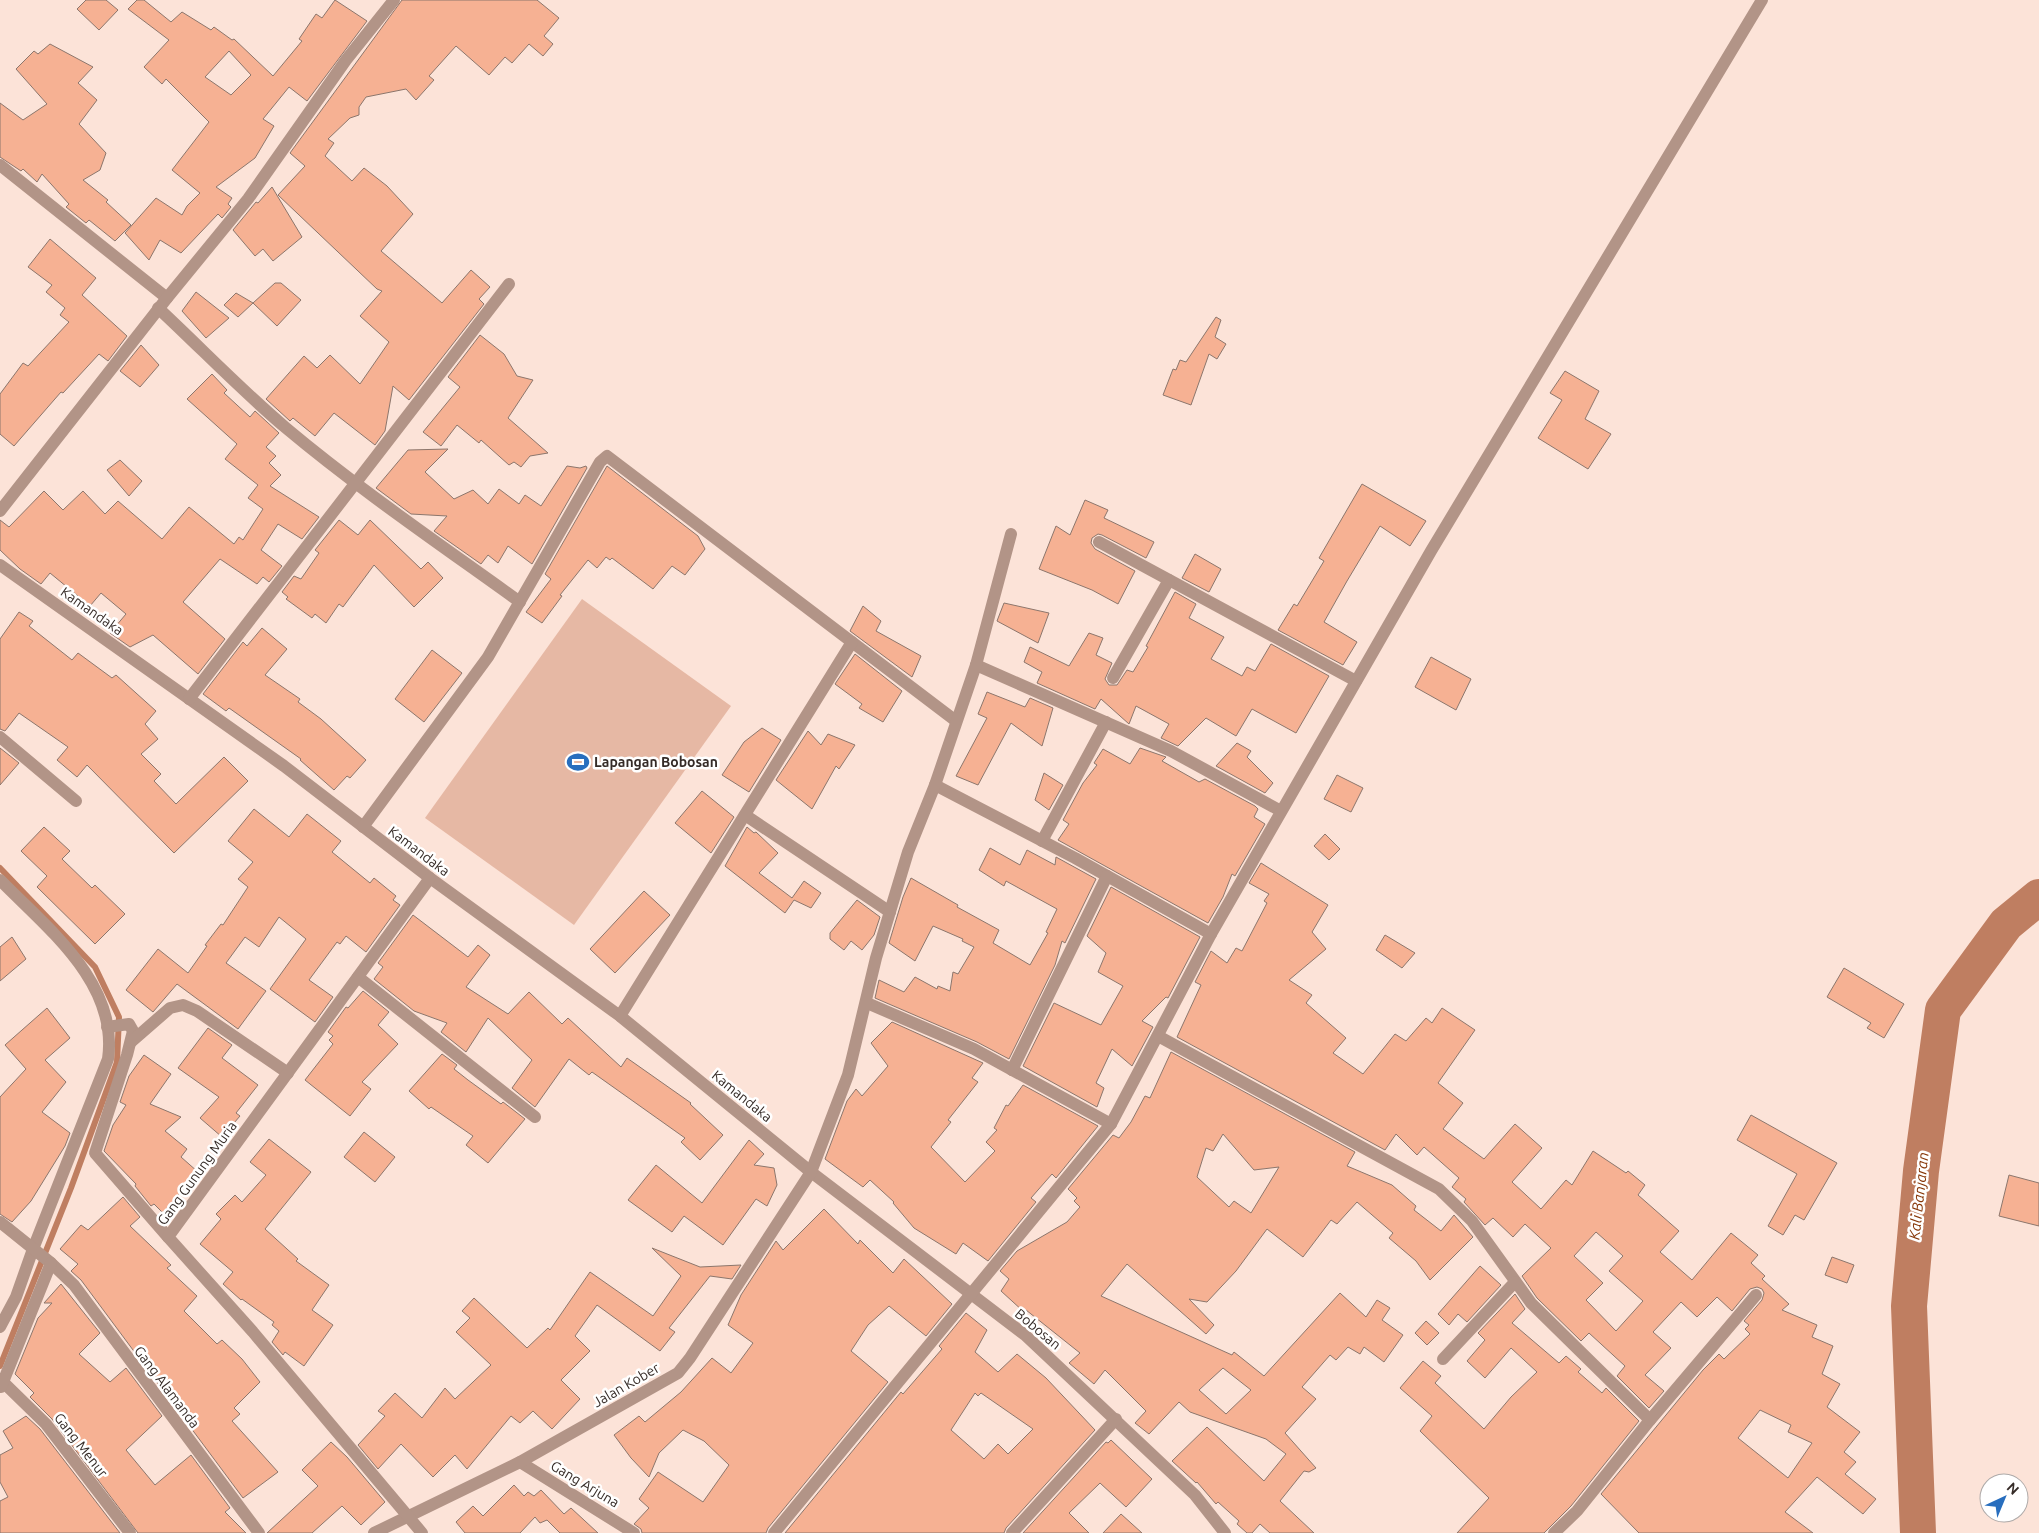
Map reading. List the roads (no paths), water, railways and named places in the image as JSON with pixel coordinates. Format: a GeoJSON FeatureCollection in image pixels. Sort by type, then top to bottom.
{"type":"FeatureCollection","features":[{"type":"Feature","properties":{"kind":"street"},"geometry":{"type":"LineString","coordinates":[[774,1533],[1111,1124],[1211,934],[1431,551],[1762,0]]}},
{"type":"Feature","properties":{"kind":"street"},"geometry":{"type":"LineString","coordinates":[[0,511],[158,308],[248,199],[346,60],[391,1]]}},
{"type":"Feature","properties":{"kind":"street"},"geometry":{"type":"LineString","coordinates":[[0,165],[167,298]]}},
{"type":"Feature","properties":{"kind":"street"},"geometry":{"type":"LineString","coordinates":[[189,699],[509,284]]}},
{"type":"Feature","properties":{"kind":"street"},"geometry":{"type":"LineString","coordinates":[[158,308],[272,415],[355,484],[520,602]]}},
{"type":"Feature","properties":{"kind":"street"},"geometry":{"type":"LineString","coordinates":[[363,827],[488,657],[600,462],[609,456],[956,721]]}},
{"type":"Feature","properties":{"kind":"street","name":"Jalan Kober"},"geometry":{"type":"LineString","coordinates":[[374,1533],[520,1462],[678,1373],[690,1358],[811,1172],[848,1075],[876,958],[908,852],[935,785],[976,665],[1011,534]]}},
{"type":"Feature","properties":{"kind":"street"},"geometry":{"type":"LineString","coordinates":[[1098,542],[1356,681]]}},
{"type":"Feature","properties":{"kind":"street","name":"Kamandaka"},"geometry":{"type":"LineString","coordinates":[[0,565],[284,766],[430,878],[620,1016],[811,1172]]}},
{"type":"Feature","properties":{"kind":"street"},"geometry":{"type":"LineString","coordinates":[[1113,678],[1169,580]]}},
{"type":"Feature","properties":{"kind":"street"},"geometry":{"type":"LineString","coordinates":[[620,1016],[852,642]]}},
{"type":"Feature","properties":{"kind":"street"},"geometry":{"type":"LineString","coordinates":[[976,665],[1171,751],[1281,811]]}},
{"type":"Feature","properties":{"kind":"street"},"geometry":{"type":"LineString","coordinates":[[1042,841],[1106,722]]}},
{"type":"Feature","properties":{"kind":"street"},"geometry":{"type":"LineString","coordinates":[[0,737],[76,801]]}},
{"type":"Feature","properties":{"kind":"street"},"geometry":{"type":"LineString","coordinates":[[935,785],[1107,876],[1211,934]]}},
{"type":"Feature","properties":{"kind":"street"},"geometry":{"type":"LineString","coordinates":[[745,815],[890,912]]}},
{"type":"Feature","properties":{"kind":"street"},"geometry":{"type":"LineString","coordinates":[[1012,1070],[1107,876]]}},
{"type":"Feature","properties":{"kind":"street","name":"Gang Gunung Muria"},"geometry":{"type":"LineString","coordinates":[[422,1533],[253,1332],[168,1236],[430,878]]}},
{"type":"Feature","properties":{"kind":"street"},"geometry":{"type":"LineString","coordinates":[[0,880],[67,949],[96,986],[115,1026],[108,1059],[36,1251],[16,1297],[0,1327]]}},
{"type":"Feature","properties":{"kind":"street"},"geometry":{"type":"LineString","coordinates":[[358,977],[535,1117]]}},
{"type":"Feature","properties":{"kind":"street"},"geometry":{"type":"LineString","coordinates":[[867,1002],[974,1050],[1111,1124]]}},
{"type":"Feature","properties":{"kind":"street"},"geometry":{"type":"LineString","coordinates":[[131,1042],[170,1008],[183,1005],[197,1011],[288,1073]]}},
{"type":"Feature","properties":{"kind":"street"},"geometry":{"type":"LineString","coordinates":[[115,1026],[129,1024],[132,1027],[131,1042],[95,1153],[168,1236]]}},
{"type":"Feature","properties":{"kind":"street"},"geometry":{"type":"LineString","coordinates":[[1158,1036],[1439,1189],[1472,1221],[1531,1303],[1650,1420]]}},
{"type":"Feature","properties":{"kind":"street","name":"Bobosan"},"geometry":{"type":"LineString","coordinates":[[811,1172],[1025,1335],[1195,1495],[1225,1533]]}},
{"type":"Feature","properties":{"kind":"street","name":"Gang Alamanda"},"geometry":{"type":"LineString","coordinates":[[0,1222],[50,1262],[74,1285],[259,1533]]}},
{"type":"Feature","properties":{"kind":"street"},"geometry":{"type":"LineString","coordinates":[[1,1382],[50,1262]]}},
{"type":"Feature","properties":{"kind":"street"},"geometry":{"type":"LineString","coordinates":[[1443,1359],[1515,1282]]}},
{"type":"Feature","properties":{"kind":"street"},"geometry":{"type":"LineString","coordinates":[[1554,1533],[1577,1511],[1650,1420],[1756,1295]]}},
{"type":"Feature","properties":{"kind":"street","name":"Gang Menur"},"geometry":{"type":"LineString","coordinates":[[1,1382],[46,1424],[130,1533]]}},
{"type":"Feature","properties":{"kind":"street"},"geometry":{"type":"LineString","coordinates":[[1012,1533],[1116,1419]]}},
{"type":"Feature","properties":{"kind":"street","name":"Gang Arjuna"},"geometry":{"type":"LineString","coordinates":[[520,1462],[634,1533]]}},
{"type":"Feature","properties":{"kind":"waterway"},"geometry":{"type":"LineString","coordinates":[[0,868],[95,967],[119,1017],[117,1062],[71,1188],[0,1366]]}},
{"type":"Feature","properties":{"kind":"waterway","name":"Kali Banjaran"},"geometry":{"type":"LineString","coordinates":[[1918,1533],[1909,1306],[1921,1171],[1943,1010],[2006,924],[2039,897]]}},
{"type":"Feature","properties":{"kind":"place","name":"Lapangan Bobosan"},"geometry":{"type":"Point","coordinates":[578,762]}}]}
